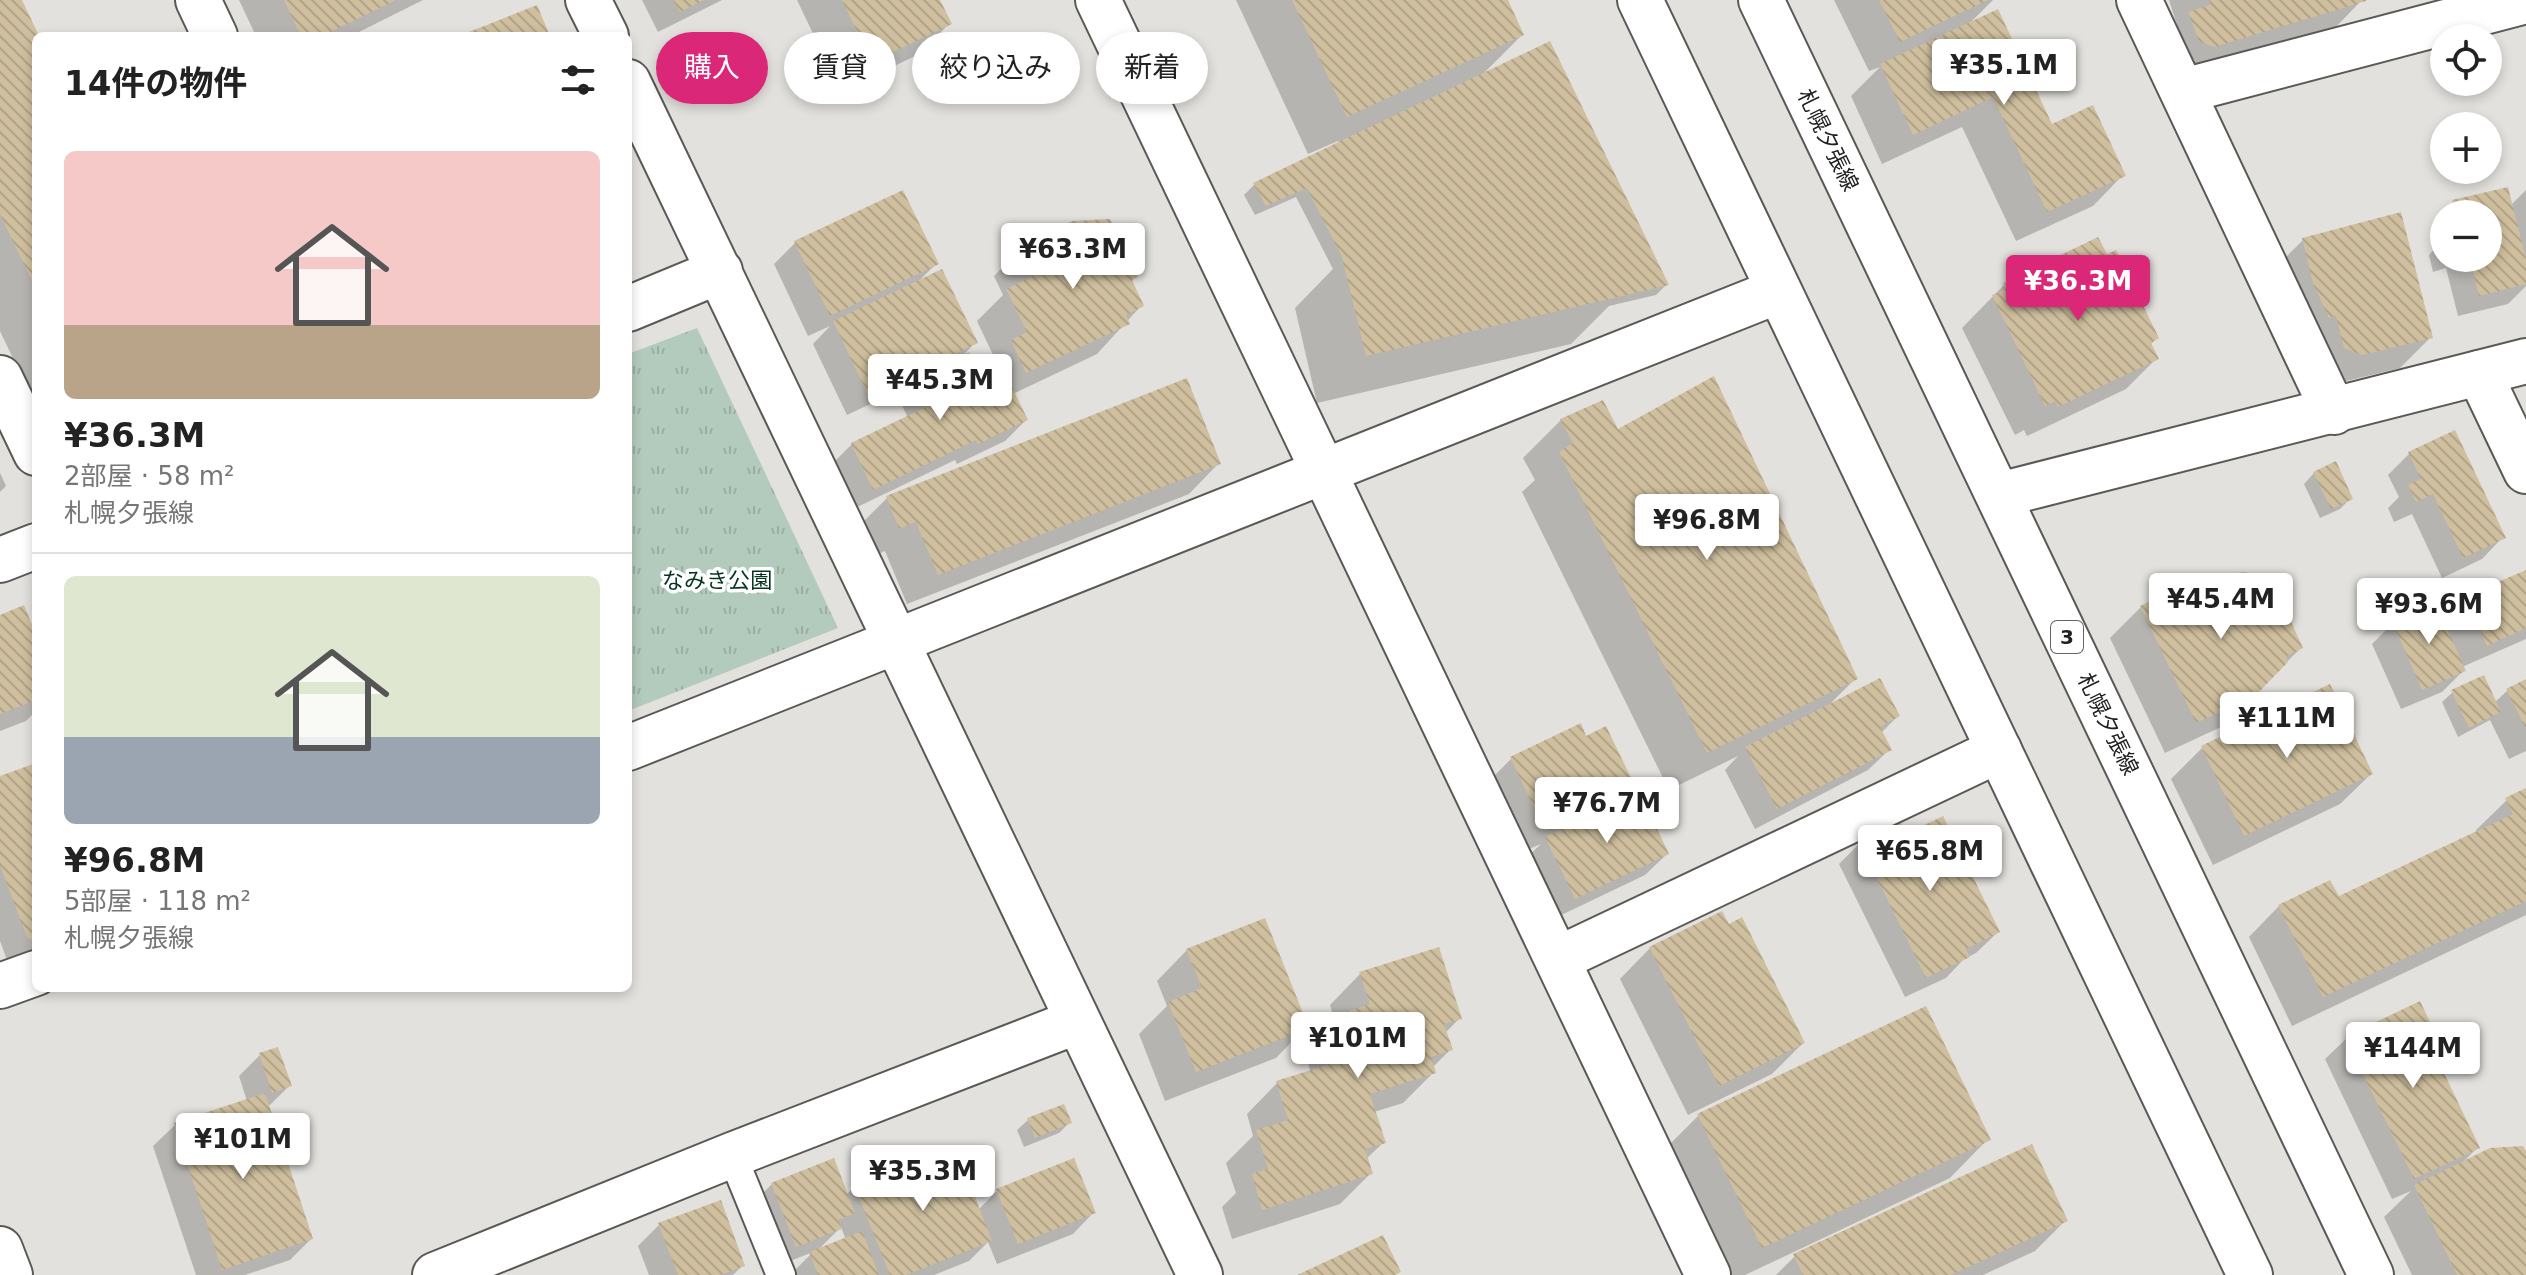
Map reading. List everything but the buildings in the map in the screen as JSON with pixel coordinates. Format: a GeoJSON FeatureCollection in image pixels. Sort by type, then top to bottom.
{"type":"FeatureCollection","features":[{"type":"Feature","properties":{"kind":"street"},"geometry":{"type":"LineString","coordinates":[[198,0],[213,32]]}},
{"type":"Feature","properties":{"kind":"street"},"geometry":{"type":"LineString","coordinates":[[588,0],[604,32]]}},
{"type":"Feature","properties":{"kind":"street"},"geometry":{"type":"LineString","coordinates":[[1098,0],[1708,1275]]}},
{"type":"Feature","properties":{"kind":"street"},"geometry":{"type":"LineString","coordinates":[[1640,0],[2250,1275]]}},
{"type":"Feature","properties":{"kind":"street","name":"札幌夕張線"},"geometry":{"type":"LineString","coordinates":[[1761,0],[2371,1275]]}},
{"type":"Feature","properties":{"kind":"street"},"geometry":{"type":"LineString","coordinates":[[2139,0],[2334,412]]}},
{"type":"Feature","properties":{"kind":"street"},"geometry":{"type":"LineString","coordinates":[[2183,91],[2526,1]]}},
{"type":"Feature","properties":{"kind":"street"},"geometry":{"type":"LineString","coordinates":[[632,90],[1200,1275]]}},
{"type":"Feature","properties":{"kind":"street"},"geometry":{"type":"LineString","coordinates":[[632,307],[720,271]]}},
{"type":"Feature","properties":{"kind":"street"},"geometry":{"type":"LineString","coordinates":[[632,746],[1778,291]]}},
{"type":"Feature","properties":{"kind":"street"},"geometry":{"type":"LineString","coordinates":[[1999,495],[2526,361]]}},
{"type":"Feature","properties":{"kind":"street"},"geometry":{"type":"LineString","coordinates":[[2479,373],[2526,471]]}},
{"type":"Feature","properties":{"kind":"street"},"geometry":{"type":"LineString","coordinates":[[0,378],[32,445]]}},
{"type":"Feature","properties":{"kind":"street"},"geometry":{"type":"LineString","coordinates":[[0,560],[32,548]]}},
{"type":"Feature","properties":{"kind":"street"},"geometry":{"type":"LineString","coordinates":[[1558,959],[1999,750]]}},
{"type":"Feature","properties":{"kind":"street"},"geometry":{"type":"LineString","coordinates":[[0,986],[32,974]]}},
{"type":"Feature","properties":{"kind":"street"},"geometry":{"type":"LineString","coordinates":[[435,1275],[732,1155],[1078,1021]]}},
{"type":"Feature","properties":{"kind":"street"},"geometry":{"type":"LineString","coordinates":[[0,1249],[10,1275]]}},
{"type":"Feature","properties":{"kind":"lane"},"geometry":{"type":"LineString","coordinates":[[732,1155],[781,1275]]}},
{"type":"Feature","properties":{"kind":"green space","name":"なみき公園"},"geometry":{"type":"Polygon","coordinates":[[[697,328],[838,628],[632,709],[632,352],[697,328]]]}}]}
